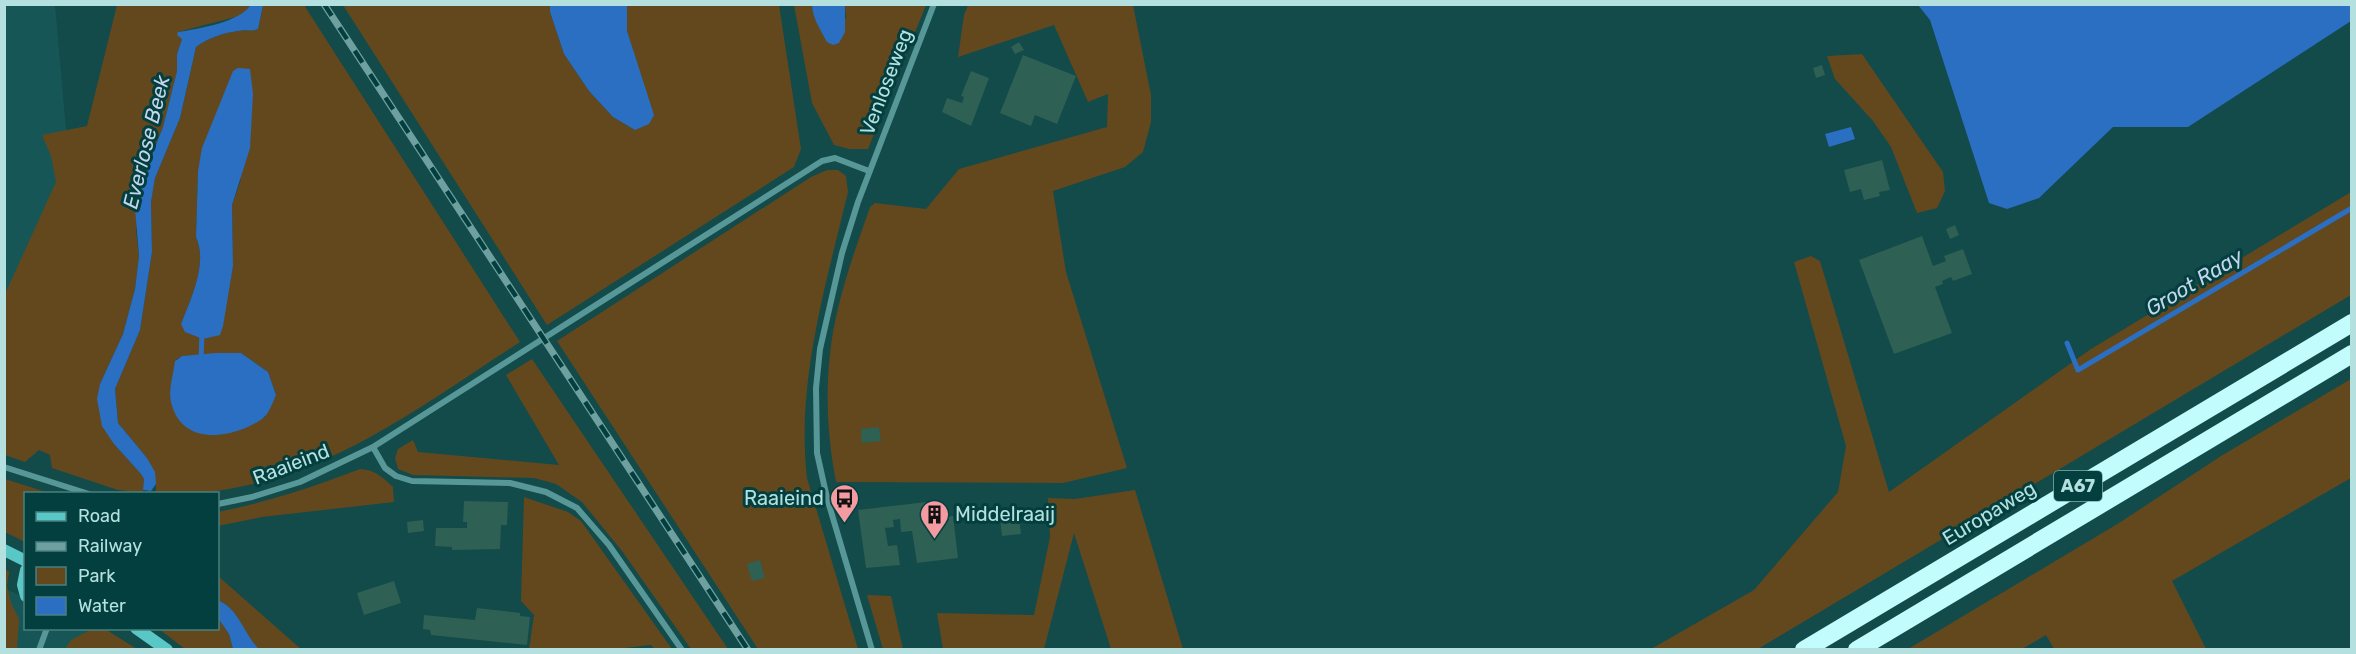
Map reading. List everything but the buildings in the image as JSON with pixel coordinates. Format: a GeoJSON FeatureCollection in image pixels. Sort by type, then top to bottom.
{"type":"FeatureCollection","features":[{"type":"Feature","properties":{"kind":"highway","name":"Europaweg"},"geometry":{"type":"LineString","coordinates":[[1804,650],[2352,323]]}},
{"type":"Feature","properties":{"kind":"highway","name":"A67"},"geometry":{"type":"LineString","coordinates":[[1857,650],[2352,354]]}},
{"type":"Feature","properties":{"kind":"main road"},"geometry":{"type":"LineString","coordinates":[[4,550],[24,560]]}},
{"type":"Feature","properties":{"kind":"main road"},"geometry":{"type":"LineString","coordinates":[[139,630],[168,650]]}},
{"type":"Feature","properties":{"kind":"street","name":"Venloseweg"},"geometry":{"type":"LineString","coordinates":[[869,171],[934,4]]}},
{"type":"Feature","properties":{"kind":"street","name":"Raaieind"},"geometry":{"type":"LineString","coordinates":[[219,504],[252,497],[300,482],[373,447],[822,161],[835,158],[869,171]]}},
{"type":"Feature","properties":{"kind":"street"},"geometry":{"type":"LineString","coordinates":[[869,171],[842,253],[820,349],[816,388],[817,453],[826,498],[872,650]]}},
{"type":"Feature","properties":{"kind":"street"},"geometry":{"type":"LineString","coordinates":[[373,447],[386,468],[396,476],[412,481],[510,483],[546,492],[577,508],[609,545],[682,650]]}},
{"type":"Feature","properties":{"kind":"street"},"geometry":{"type":"LineString","coordinates":[[4,467],[83,492]]}},
{"type":"Feature","properties":{"kind":"street"},"geometry":{"type":"LineString","coordinates":[[39,650],[46,630]]}},
{"type":"Feature","properties":{"kind":"shaded area"},"geometry":{"type":"Polygon","coordinates":[[[5,5],[55,5],[70,175],[5,323],[5,5]]]}},
{"type":"Feature","properties":{"kind":"shaded area"},"geometry":{"type":"Polygon","coordinates":[[[4,588],[24,598],[24,630],[87,630],[113,642],[121,649],[5,649],[4,588]]]}},
{"type":"Feature","properties":{"kind":"green space"},"geometry":{"type":"Polygon","coordinates":[[[117,5],[251,5],[243,15],[178,32],[182,39],[177,54],[177,71],[163,127],[145,170],[136,230],[139,256],[135,289],[123,334],[100,384],[114,444],[141,474],[144,479],[143,492],[118,490],[52,468],[50,455],[39,450],[25,462],[5,455],[5,294],[56,182],[51,156],[42,135],[87,126],[117,5]]]}},
{"type":"Feature","properties":{"kind":"green space"},"geometry":{"type":"Polygon","coordinates":[[[263,5],[304,5],[520,342],[381,431],[308,466],[270,480],[229,489],[207,492],[156,492],[156,484],[147,458],[118,423],[115,389],[140,330],[152,252],[151,202],[155,178],[180,118],[196,47],[221,35],[258,29],[263,5]],[[198,171],[196,237],[200,258],[199,270],[181,324],[220,334],[233,266],[232,205],[241,179],[198,171]],[[241,353],[182,356],[175,360],[264,418],[276,395],[268,372],[241,353]]]}},
{"type":"Feature","properties":{"kind":"green space"},"geometry":{"type":"Polygon","coordinates":[[[343,5],[550,5],[550,12],[564,54],[589,91],[613,117],[635,130],[639,73],[627,31],[627,5],[779,5],[801,149],[794,167],[547,325],[343,5]]]}},
{"type":"Feature","properties":{"kind":"green space"},"geometry":{"type":"Polygon","coordinates":[[[794,5],[812,5],[824,36],[846,18],[845,5],[926,5],[868,149],[849,149],[834,145],[812,103],[794,5]]]}},
{"type":"Feature","properties":{"kind":"green space"},"geometry":{"type":"Polygon","coordinates":[[[968,5],[1133,5],[1151,95],[1151,122],[1143,152],[1125,167],[1053,191],[1066,272],[1127,468],[1063,483],[836,482],[828,418],[832,335],[841,298],[870,207],[875,203],[926,209],[959,169],[1107,127],[1108,94],[1088,102],[1054,25],[958,57],[964,15],[968,5]]]}},
{"type":"Feature","properties":{"kind":"green space"},"geometry":{"type":"Polygon","coordinates":[[[1862,54],[1943,172],[1945,191],[1937,208],[1917,213],[1891,147],[1873,121],[1835,79],[1827,56],[1862,54]]]}},
{"type":"Feature","properties":{"kind":"green space"},"geometry":{"type":"Polygon","coordinates":[[[827,170],[838,170],[846,176],[848,192],[822,298],[809,370],[805,442],[807,478],[858,649],[758,649],[557,341],[811,177],[827,170]]]}},
{"type":"Feature","properties":{"kind":"green space"},"geometry":{"type":"Polygon","coordinates":[[[2351,192],[2351,295],[1758,649],[1651,649],[1754,590],[1838,492],[1846,446],[1794,262],[1811,256],[1820,261],[1889,492],[2091,349],[2351,192]]]}},
{"type":"Feature","properties":{"kind":"green space"},"geometry":{"type":"Polygon","coordinates":[[[532,359],[728,649],[691,649],[622,551],[582,502],[556,484],[534,478],[413,475],[398,469],[395,458],[398,449],[413,440],[418,452],[559,465],[506,375],[532,359]]]}},
{"type":"Feature","properties":{"kind":"green space"},"geometry":{"type":"Polygon","coordinates":[[[2351,379],[2351,478],[2172,581],[2206,649],[2054,649],[2046,635],[2022,649],[1908,649],[2119,523],[2221,456],[2351,379]]]}},
{"type":"Feature","properties":{"kind":"green space"},"geometry":{"type":"Polygon","coordinates":[[[360,469],[375,472],[393,487],[394,502],[262,517],[219,526],[219,512],[254,504],[360,469]]]}},
{"type":"Feature","properties":{"kind":"green space"},"geometry":{"type":"Polygon","coordinates":[[[5,479],[46,492],[24,492],[24,542],[5,532],[5,479]]]}},
{"type":"Feature","properties":{"kind":"green space"},"geometry":{"type":"Polygon","coordinates":[[[1135,490],[1183,649],[1111,649],[1074,533],[1044,649],[943,649],[937,613],[1034,615],[1050,537],[1048,498],[1075,499],[1135,490]]]}},
{"type":"Feature","properties":{"kind":"green space"},"geometry":{"type":"Polygon","coordinates":[[[524,497],[568,512],[581,521],[672,649],[655,649],[651,645],[607,650],[529,649],[534,615],[521,601],[524,497]]]}},
{"type":"Feature","properties":{"kind":"green space"},"geometry":{"type":"Polygon","coordinates":[[[4,568],[9,572],[7,586],[11,603],[19,619],[17,649],[5,649],[4,568]]]}},
{"type":"Feature","properties":{"kind":"green space"},"geometry":{"type":"Polygon","coordinates":[[[219,577],[301,649],[259,649],[225,604],[219,601],[219,577]]]}},
{"type":"Feature","properties":{"kind":"green space"},"geometry":{"type":"Polygon","coordinates":[[[867,595],[891,596],[903,649],[883,649],[867,595]]]}},
{"type":"Feature","properties":{"kind":"green space"},"geometry":{"type":"Polygon","coordinates":[[[219,619],[229,634],[233,649],[185,649],[160,630],[219,630],[219,619]]]}},
{"type":"Feature","properties":{"kind":"green space"},"geometry":{"type":"Polygon","coordinates":[[[90,630],[107,630],[137,649],[65,649],[71,640],[90,630]]]}},
{"type":"Feature","properties":{"kind":"water"},"geometry":{"type":"Polygon","coordinates":[[[251,4],[263,5],[258,29],[221,35],[196,47],[180,118],[155,178],[151,202],[152,252],[140,330],[115,389],[118,423],[147,458],[155,472],[156,484],[151,491],[143,490],[144,479],[141,474],[114,444],[102,426],[97,399],[100,384],[123,334],[135,289],[139,256],[135,208],[138,190],[163,127],[177,71],[177,54],[182,39],[177,35],[178,32],[229,20],[238,16],[251,4]]]}},
{"type":"Feature","properties":{"kind":"water"},"geometry":{"type":"Polygon","coordinates":[[[2351,4],[2351,21],[2188,127],[2113,127],[2039,198],[2007,209],[1989,203],[1930,20],[1918,5],[2351,4]]]}},
{"type":"Feature","properties":{"kind":"water"},"geometry":{"type":"Polygon","coordinates":[[[550,5],[627,5],[627,31],[654,115],[649,124],[635,130],[613,117],[589,91],[564,54],[550,12],[550,5]]]}},
{"type":"Feature","properties":{"kind":"water"},"geometry":{"type":"Polygon","coordinates":[[[812,5],[845,5],[845,32],[839,43],[833,45],[827,42],[815,19],[812,5]]]}},
{"type":"Feature","properties":{"kind":"water"},"geometry":{"type":"Polygon","coordinates":[[[238,68],[250,69],[253,94],[250,148],[232,205],[233,266],[223,326],[220,335],[203,339],[185,332],[181,324],[199,270],[199,247],[196,237],[198,171],[202,148],[233,71],[238,68]]]}},
{"type":"Feature","properties":{"kind":"water"},"geometry":{"type":"Polygon","coordinates":[[[1851,127],[1855,139],[1829,147],[1825,134],[1851,127]]]}},
{"type":"Feature","properties":{"kind":"water"},"geometry":{"type":"Polygon","coordinates":[[[241,353],[268,372],[276,395],[269,411],[262,419],[237,431],[209,435],[185,426],[177,416],[171,402],[170,392],[175,361],[182,356],[241,353]]]}},
{"type":"Feature","properties":{"kind":"water"},"geometry":{"type":"Polygon","coordinates":[[[219,601],[236,616],[259,649],[233,649],[229,634],[219,619],[219,601]]]}},
{"type":"Feature","properties":{"kind":"waterway","name":"Groot Raay"},"geometry":{"type":"LineString","coordinates":[[2067,343],[2078,370],[2352,208]]}},
{"type":"Feature","properties":{"kind":"waterway"},"geometry":{"type":"LineString","coordinates":[[201,361],[202,331]]}},
{"type":"Feature","properties":{"kind":"railway"},"geometry":{"type":"LineString","coordinates":[[324,4],[748,650]]}},
{"type":"Feature","properties":{"kind":"place","name":"Raaieind"},"geometry":{"type":"Point","coordinates":[845,524]}},
{"type":"Feature","properties":{"kind":"place","name":"Middelraaij"},"geometry":{"type":"Point","coordinates":[934,540]}},
{"type":"Feature","properties":{"kind":"water label","name":"Everlose Beek"},"geometry":{"type":"Point","coordinates":[146,142]}}]}
